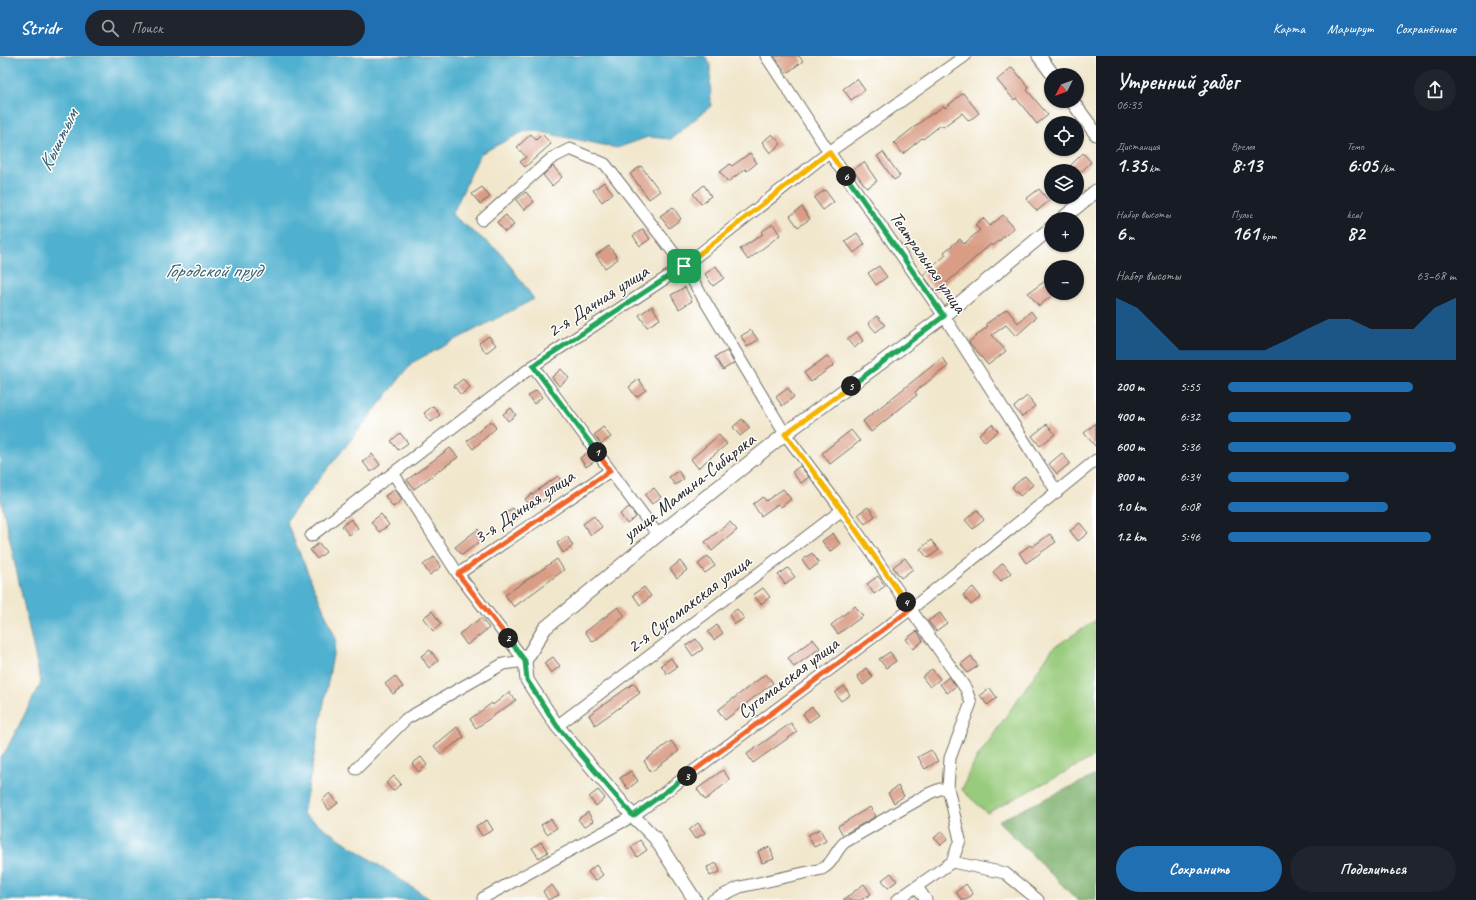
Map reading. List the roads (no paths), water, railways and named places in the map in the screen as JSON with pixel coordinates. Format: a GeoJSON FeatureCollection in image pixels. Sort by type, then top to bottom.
{"type":"FeatureCollection","features":[{"type":"Feature","properties":{"kind":"main road"},"geometry":{"type":"LineString","coordinates":[[1039,56],[1048,68]]}},
{"type":"Feature","properties":{"kind":"main road"},"geometry":{"type":"LineString","coordinates":[[1077,108],[1096,134]]}},
{"type":"Feature","properties":{"kind":"main road"},"geometry":{"type":"LineString","coordinates":[[1070,212],[1096,191]]}},
{"type":"Feature","properties":{"kind":"main road","name":"улица Мамина-Сибиряка"},"geometry":{"type":"LineString","coordinates":[[525,661],[544,628],[785,434],[944,316],[1044,234]]}},
{"type":"Feature","properties":{"kind":"main road"},"geometry":{"type":"LineString","coordinates":[[525,661],[527,680],[557,726],[633,816],[655,838],[695,900]]}},
{"type":"Feature","properties":{"kind":"street","name":"Театральная улица"},"geometry":{"type":"LineString","coordinates":[[766,56],[829,152],[944,316],[1057,492]]}},
{"type":"Feature","properties":{"kind":"street","name":"2-я Дачная улица"},"geometry":{"type":"LineString","coordinates":[[311,536],[533,366],[684,266],[829,152],[965,56]]}},
{"type":"Feature","properties":{"kind":"street"},"geometry":{"type":"LineString","coordinates":[[482,220],[552,158],[570,149],[605,164],[684,266],[785,434],[842,510],[966,689],[971,703],[950,758],[948,788],[960,840],[952,862],[897,900]]}},
{"type":"Feature","properties":{"kind":"street"},"geometry":{"type":"LineString","coordinates":[[533,366],[658,535]]}},
{"type":"Feature","properties":{"kind":"street","name":"Сугомакская улица"},"geometry":{"type":"LineString","coordinates":[[483,898],[633,816],[911,609],[1096,460]]}},
{"type":"Feature","properties":{"kind":"street","name":"3-я Дачная улица"},"geometry":{"type":"LineString","coordinates":[[458,574],[610,471]]}},
{"type":"Feature","properties":{"kind":"street"},"geometry":{"type":"LineString","coordinates":[[356,769],[406,719],[503,664],[525,661],[458,574],[394,473]]}},
{"type":"Feature","properties":{"kind":"street","name":"2-я Сугомакская улица"},"geometry":{"type":"LineString","coordinates":[[557,726],[842,510]]}},
{"type":"Feature","properties":{"kind":"street"},"geometry":{"type":"LineString","coordinates":[[713,900],[740,888],[822,870],[828,866],[840,846],[845,842],[930,793],[948,788]]}},
{"type":"Feature","properties":{"kind":"street"},"geometry":{"type":"LineString","coordinates":[[952,862],[1005,873],[1038,900]]}},
{"type":"Feature","properties":{"kind":"street"},"geometry":{"type":"LineString","coordinates":[[917,887],[926,900]]}},
{"type":"Feature","properties":{"kind":"water","name":"Городской пруд"},"geometry":{"type":"Polygon","coordinates":[[[0,56],[705,56],[710,64],[711,106],[671,139],[648,137],[617,148],[531,130],[523,132],[480,154],[452,215],[501,253],[534,299],[413,362],[286,521],[336,639],[303,814],[431,900],[0,900],[0,757],[4,754],[41,683],[0,495],[0,56]]]}},
{"type":"Feature","properties":{"kind":"water label","name":"Кыштым"},"geometry":{"type":"Point","coordinates":[58,140]}}]}
